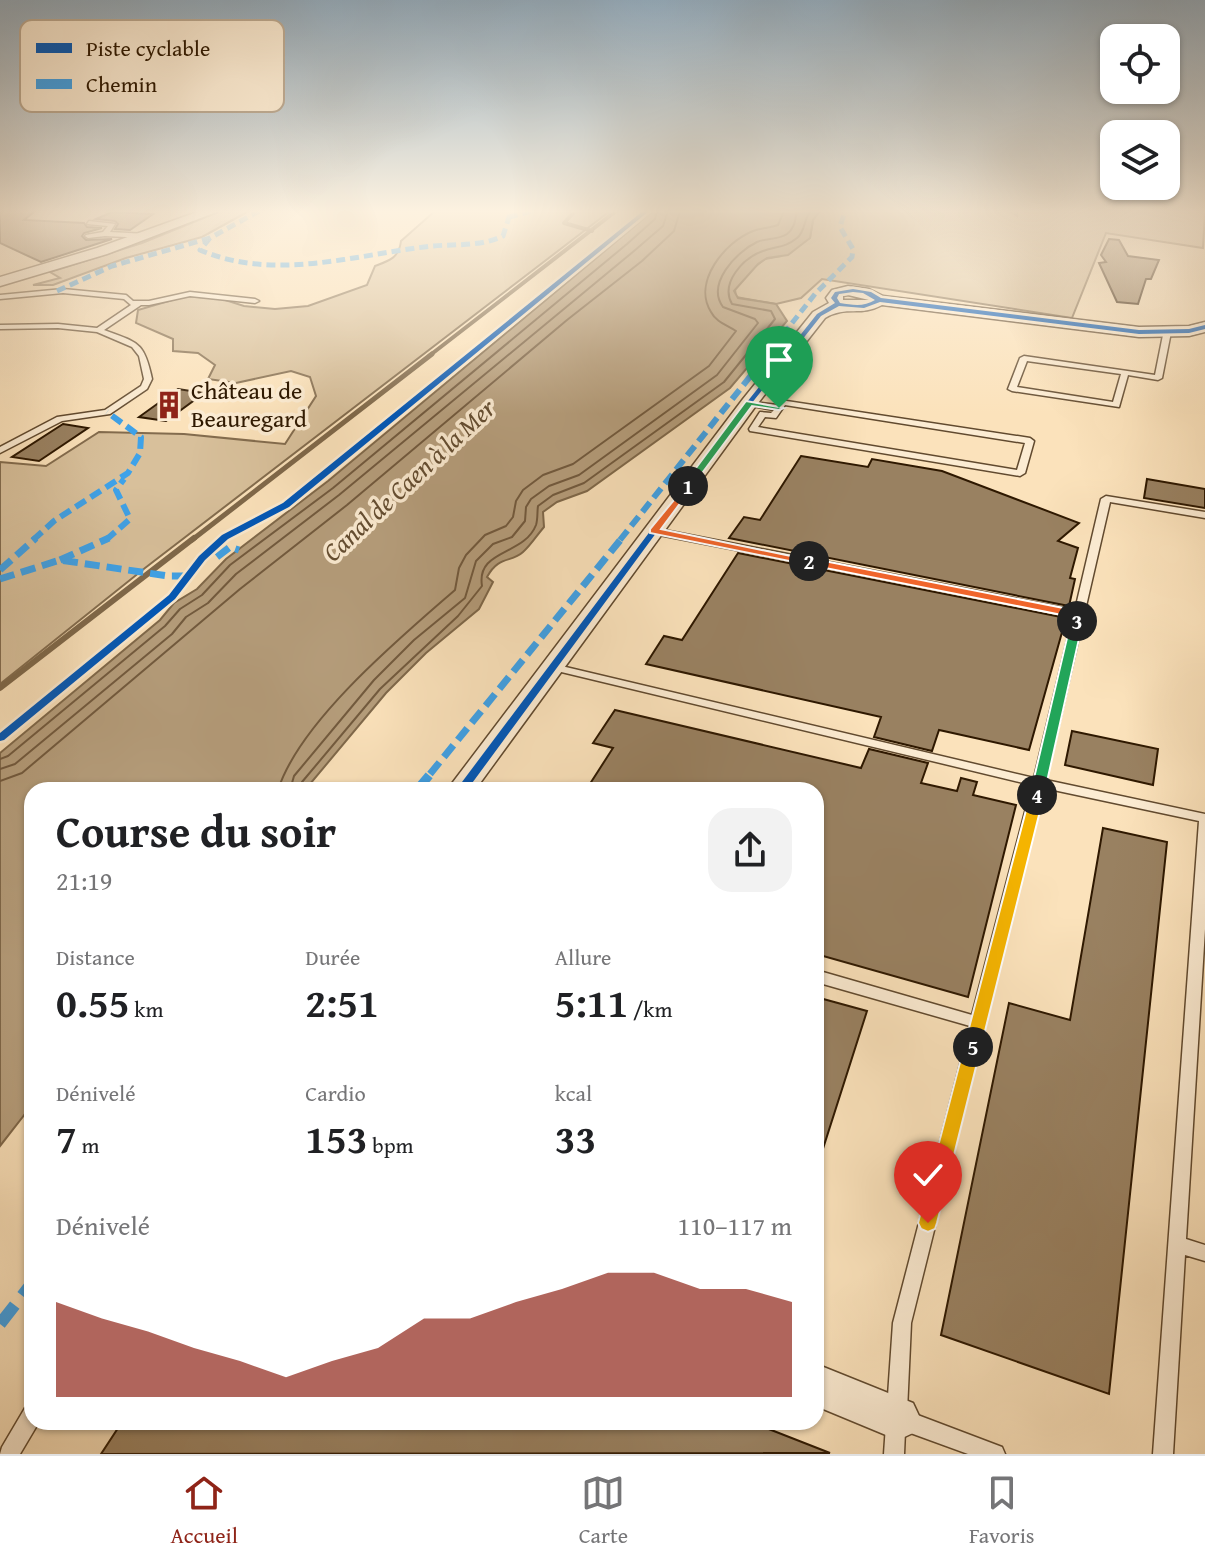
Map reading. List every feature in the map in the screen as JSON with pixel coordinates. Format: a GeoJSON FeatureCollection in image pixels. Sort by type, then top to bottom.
{"type":"FeatureCollection","features":[{"type":"Feature","properties":{"kind":"street"},"geometry":{"type":"LineString","coordinates":[[467,782],[749,403],[819,315],[838,304],[834,298],[837,293],[872,294],[879,300],[1117,329],[1167,332],[1205,327]]}},
{"type":"Feature","properties":{"kind":"street"},"geometry":{"type":"LineString","coordinates":[[824,1390],[896,1436]]}},
{"type":"Feature","properties":{"kind":"lane"},"geometry":{"type":"LineString","coordinates":[[0,297],[63,291],[103,294],[139,303]]}},
{"type":"Feature","properties":{"kind":"lane"},"geometry":{"type":"LineString","coordinates":[[98,330],[139,303],[190,294],[255,301]]}},
{"type":"Feature","properties":{"kind":"lane"},"geometry":{"type":"LineString","coordinates":[[0,327],[58,326],[98,330],[135,345],[148,369],[144,387],[107,412],[60,419],[0,450]]}},
{"type":"Feature","properties":{"kind":"lane"},"geometry":{"type":"LineString","coordinates":[[1125,372],[1116,405],[1012,389],[1024,358],[1125,372],[1158,378],[1167,332]]}},
{"type":"Feature","properties":{"kind":"lane"},"geometry":{"type":"LineString","coordinates":[[783,402],[1030,441],[1020,473],[753,429],[763,414],[773,416],[779,408],[783,402]]}},
{"type":"Feature","properties":{"kind":"lane"},"geometry":{"type":"LineString","coordinates":[[749,403],[779,408]]}},
{"type":"Feature","properties":{"kind":"lane"},"geometry":{"type":"LineString","coordinates":[[995,1454],[896,1436],[902,1323],[1039,783],[1106,499],[1205,515]]}},
{"type":"Feature","properties":{"kind":"lane"},"geometry":{"type":"LineString","coordinates":[[654,531],[1079,614]]}},
{"type":"Feature","properties":{"kind":"lane"},"geometry":{"type":"LineString","coordinates":[[553,667],[1205,820],[1198,1043],[1177,1244],[1163,1454]]}},
{"type":"Feature","properties":{"kind":"lane"},"geometry":{"type":"LineString","coordinates":[[824,978],[979,1023]]}},
{"type":"Feature","properties":{"kind":"lane"},"geometry":{"type":"LineString","coordinates":[[1177,1244],[1205,1253]]}},
{"type":"Feature","properties":{"kind":"lane"},"geometry":{"type":"LineString","coordinates":[[9,1454],[24,1429]]}},
{"type":"Feature","properties":{"kind":"shaded area"},"geometry":{"type":"Polygon","coordinates":[[[57,279],[70,279],[53,285],[33,285],[57,279]]]}},
{"type":"Feature","properties":{"kind":"shaded area"},"geometry":{"type":"Polygon","coordinates":[[[370,279],[522,279],[145,568],[0,684],[0,462],[46,466],[99,432],[184,434],[285,444],[316,396],[310,377],[291,371],[236,383],[208,379],[215,365],[198,353],[173,351],[173,339],[136,323],[138,310],[186,296],[275,309],[308,306],[367,285],[370,279]]]}},
{"type":"Feature","properties":{"kind":"shaded area"},"geometry":{"type":"Polygon","coordinates":[[[743,279],[1088,279],[1072,318],[822,279],[801,298],[776,304],[736,297],[735,289],[743,279]]]}},
{"type":"Feature","properties":{"kind":"water","name":"Canal de Caen à la Mer"},"geometry":{"type":"Polygon","coordinates":[[[571,279],[745,279],[734,291],[738,298],[776,304],[787,321],[730,388],[587,491],[557,502],[543,512],[544,527],[529,546],[518,555],[500,562],[487,577],[493,582],[479,609],[426,653],[386,693],[312,782],[24,782],[24,1115],[0,1146],[0,753],[160,620],[174,603],[197,589],[226,559],[328,481],[571,279]]]}},
{"type":"Feature","properties":{"kind":"building"},"geometry":{"type":"Polygon","coordinates":[[[1106,279],[1151,279],[1146,279],[1138,304],[1117,302],[1106,279]]]}},
{"type":"Feature","properties":{"kind":"building","name":"Château de Beauregard"},"geometry":{"type":"Polygon","coordinates":[[[178,389],[204,393],[166,421],[139,417],[178,389]]]}},
{"type":"Feature","properties":{"kind":"building"},"geometry":{"type":"Polygon","coordinates":[[[63,424],[88,428],[39,461],[12,457],[63,424]]]}},
{"type":"Feature","properties":{"kind":"building"},"geometry":{"type":"Polygon","coordinates":[[[801,456],[868,467],[872,459],[942,471],[1079,523],[1058,541],[1078,548],[1070,578],[1075,579],[1069,606],[729,538],[744,517],[760,520],[801,456]]]}},
{"type":"Feature","properties":{"kind":"building"},"geometry":{"type":"Polygon","coordinates":[[[1147,479],[1205,489],[1205,508],[1144,498],[1147,479]]]}},
{"type":"Feature","properties":{"kind":"building"},"geometry":{"type":"Polygon","coordinates":[[[738,553],[1066,618],[1029,750],[939,730],[932,751],[874,737],[881,717],[646,664],[664,636],[682,640],[738,553]]]}},
{"type":"Feature","properties":{"kind":"building"},"geometry":{"type":"Polygon","coordinates":[[[615,710],[861,768],[869,749],[928,763],[921,783],[957,791],[961,778],[977,782],[973,795],[1016,805],[968,997],[824,956],[824,782],[591,782],[613,748],[593,743],[615,710]]]}},
{"type":"Feature","properties":{"kind":"building"},"geometry":{"type":"Polygon","coordinates":[[[1072,731],[1158,749],[1153,785],[1065,765],[1072,731]]]}},
{"type":"Feature","properties":{"kind":"building"},"geometry":{"type":"Polygon","coordinates":[[[1103,828],[1167,842],[1109,1394],[941,1335],[1009,1003],[1070,1020],[1103,828]]]}},
{"type":"Feature","properties":{"kind":"building"},"geometry":{"type":"Polygon","coordinates":[[[824,999],[867,1011],[824,1145],[824,999]]]}},
{"type":"Feature","properties":{"kind":"building"},"geometry":{"type":"Polygon","coordinates":[[[117,1430],[771,1430],[830,1453],[101,1454],[117,1430]]]}},
{"type":"Feature","properties":{"kind":"waterway"},"geometry":{"type":"LineString","coordinates":[[429,356],[528,279]]}},
{"type":"Feature","properties":{"kind":"waterway"},"geometry":{"type":"LineString","coordinates":[[192,540],[432,354]]}},
{"type":"Feature","properties":{"kind":"waterway"},"geometry":{"type":"LineString","coordinates":[[0,688],[194,538]]}},
{"type":"Feature","properties":{"kind":"marked path"},"geometry":{"type":"LineString","coordinates":[[57,291],[80,279]]}},
{"type":"Feature","properties":{"kind":"marked path"},"geometry":{"type":"LineString","coordinates":[[424,782],[494,699],[830,279]]}},
{"type":"Feature","properties":{"kind":"marked path"},"geometry":{"type":"LineString","coordinates":[[0,570],[54,521],[128,473],[140,453],[141,437],[107,412]]}},
{"type":"Feature","properties":{"kind":"marked path"},"geometry":{"type":"LineString","coordinates":[[60,560],[106,540],[130,519],[116,490],[124,479]]}},
{"type":"Feature","properties":{"kind":"marked path"},"geometry":{"type":"LineString","coordinates":[[217,557],[230,547],[239,550]]}},
{"type":"Feature","properties":{"kind":"marked path"},"geometry":{"type":"LineString","coordinates":[[0,579],[60,560],[168,576],[192,576]]}},
{"type":"Feature","properties":{"kind":"marked path"},"geometry":{"type":"LineString","coordinates":[[0,1324],[24,1293]]}},
{"type":"Feature","properties":{"kind":"cycle path"},"geometry":{"type":"LineString","coordinates":[[0,738],[172,597],[202,558],[225,537],[286,505],[563,279]]}},
{"type":"Feature","properties":{"kind":"cycle path"},"geometry":{"type":"LineString","coordinates":[[879,300],[854,307],[838,304],[834,298],[837,293],[859,291],[879,300],[1139,332],[1189,331],[1205,327]]}},
{"type":"Feature","properties":{"kind":"cycle path"},"geometry":{"type":"LineString","coordinates":[[467,782],[749,403],[819,315],[838,304]]}},
{"type":"Feature","properties":{"kind":"place","name":"Château de Beauregard"},"geometry":{"type":"Point","coordinates":[169,405]}},
{"type":"Feature","properties":{"kind":"route"},"geometry":{"type":"LineString","coordinates":[[779,408],[749,403],[654,531],[1079,614],[928,1223]]}}]}
